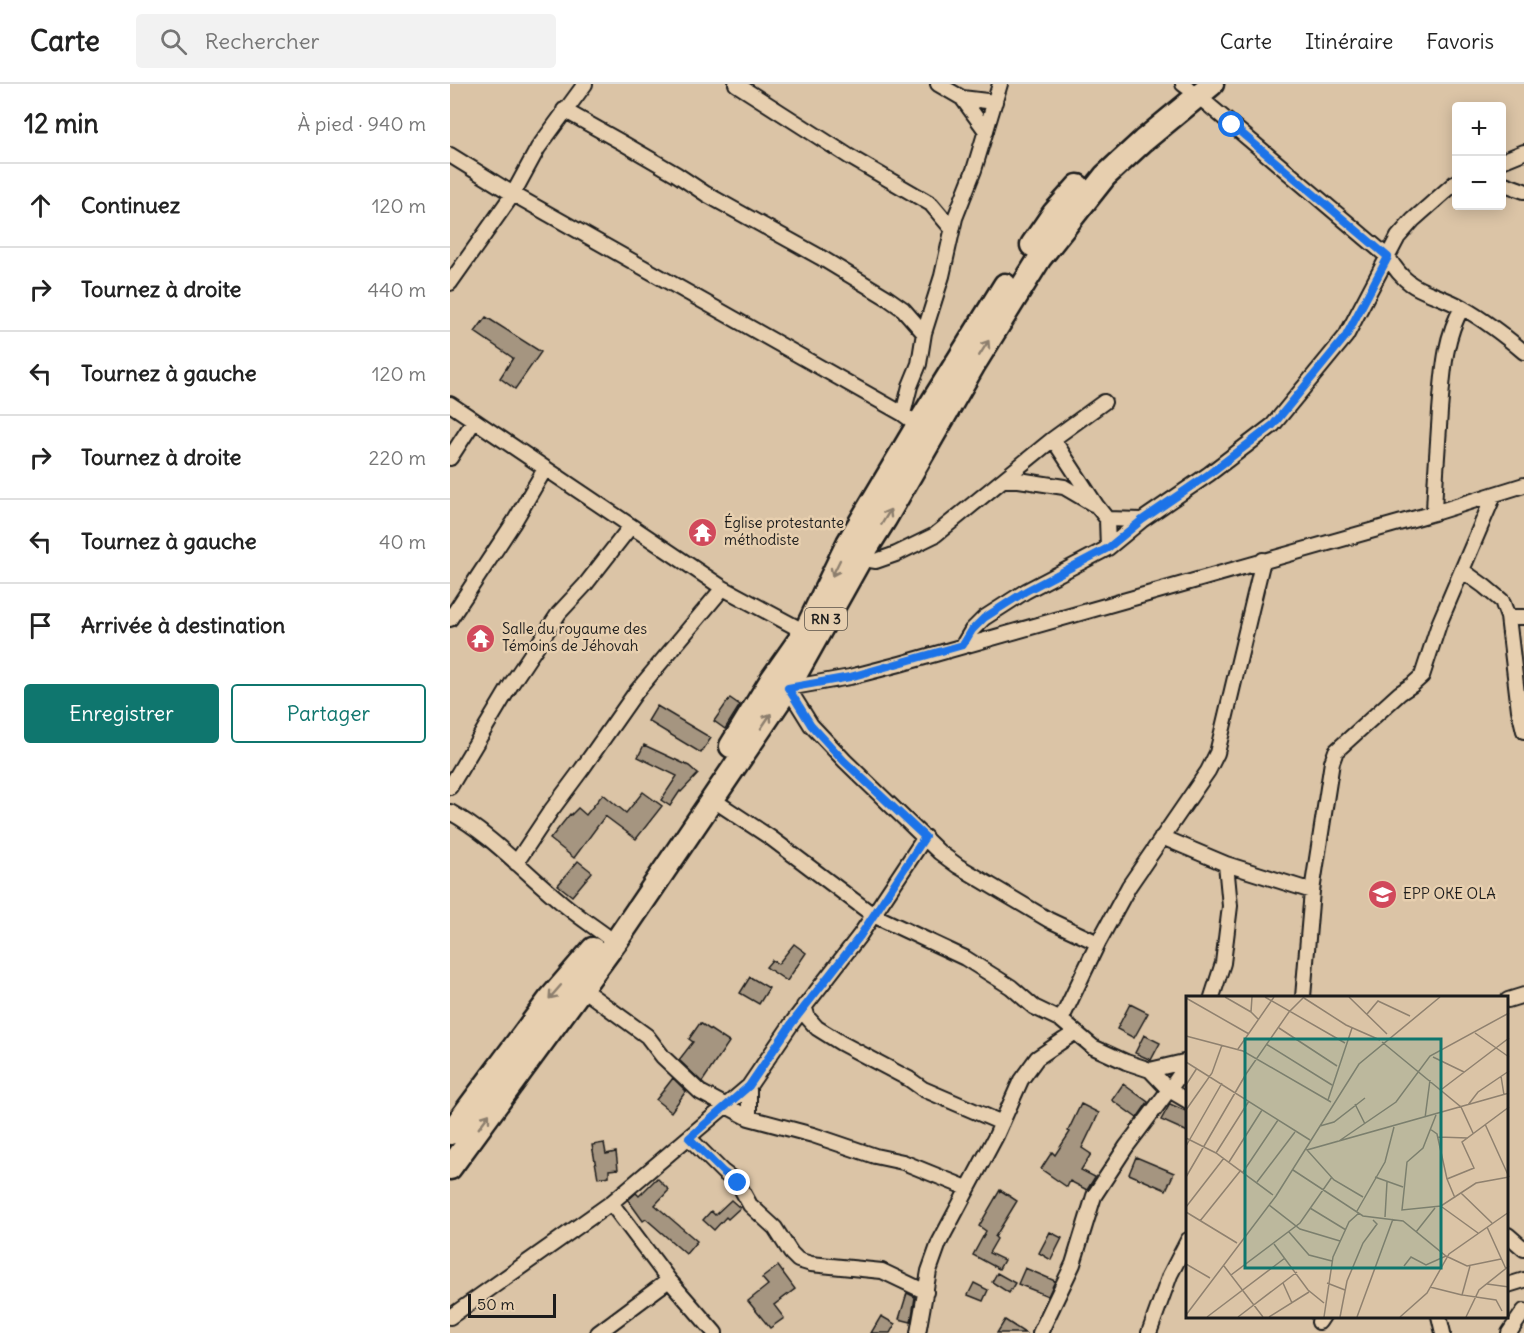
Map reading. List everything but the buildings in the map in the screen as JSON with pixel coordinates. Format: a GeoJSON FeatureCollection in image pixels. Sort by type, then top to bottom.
{"type":"FeatureCollection","features":[{"type":"Feature","properties":{"kind":"main road","name":"RN 3"},"geometry":{"type":"LineString","coordinates":[[450,1133],[549,1000],[605,935],[659,856],[772,679],[805,632],[911,419],[1054,213],[1122,140],[1194,87]]}},
{"type":"Feature","properties":{"kind":"main road","name":"RN 3"},"geometry":{"type":"LineString","coordinates":[[450,1168],[617,940],[788,688],[973,366],[1040,258],[1105,176],[1143,141],[1194,87]]}},
{"type":"Feature","properties":{"kind":"street"},"geometry":{"type":"LineString","coordinates":[[450,282],[513,194],[538,148],[585,84]]}},
{"type":"Feature","properties":{"kind":"street"},"geometry":{"type":"LineString","coordinates":[[736,84],[850,157],[931,204],[952,230]]}},
{"type":"Feature","properties":{"kind":"street"},"geometry":{"type":"LineString","coordinates":[[938,84],[962,98],[995,102]]}},
{"type":"Feature","properties":{"kind":"street"},"geometry":{"type":"LineString","coordinates":[[911,419],[910,386],[919,364],[924,333],[942,276],[959,204],[974,170],[1000,84]]}},
{"type":"Feature","properties":{"kind":"street"},"geometry":{"type":"LineString","coordinates":[[1194,87],[1388,257],[1403,280],[1414,288],[1462,308],[1494,327],[1524,352]]}},
{"type":"Feature","properties":{"kind":"street"},"geometry":{"type":"LineString","coordinates":[[962,98],[986,131]]}},
{"type":"Feature","properties":{"kind":"street"},"geometry":{"type":"LineString","coordinates":[[564,110],[621,141],[706,194],[820,257],[886,297],[903,309],[924,333]]}},
{"type":"Feature","properties":{"kind":"street"},"geometry":{"type":"LineString","coordinates":[[1506,159],[1524,152]]}},
{"type":"Feature","properties":{"kind":"street"},"geometry":{"type":"LineString","coordinates":[[450,155],[513,194],[911,419]]}},
{"type":"Feature","properties":{"kind":"street"},"geometry":{"type":"LineString","coordinates":[[1506,184],[1522,186]]}},
{"type":"Feature","properties":{"kind":"street"},"geometry":{"type":"LineString","coordinates":[[963,645],[972,630],[984,618],[1026,591],[1108,548],[1142,520],[1209,474],[1273,425],[1346,336],[1398,237],[1413,220],[1452,186]]}},
{"type":"Feature","properties":{"kind":"street"},"geometry":{"type":"LineString","coordinates":[[931,204],[959,204]]}},
{"type":"Feature","properties":{"kind":"street"},"geometry":{"type":"LineString","coordinates":[[1434,513],[1442,384],[1449,335],[1462,308]]}},
{"type":"Feature","properties":{"kind":"street"},"geometry":{"type":"LineString","coordinates":[[863,554],[870,560],[876,561],[935,535],[1053,439],[1104,402]]}},
{"type":"Feature","properties":{"kind":"street"},"geometry":{"type":"LineString","coordinates":[[450,404],[723,588],[805,632]]}},
{"type":"Feature","properties":{"kind":"street"},"geometry":{"type":"LineString","coordinates":[[450,458],[474,421]]}},
{"type":"Feature","properties":{"kind":"street"},"geometry":{"type":"LineString","coordinates":[[1053,439],[1096,506],[1107,519],[1108,548]]}},
{"type":"Feature","properties":{"kind":"street"},"geometry":{"type":"LineString","coordinates":[[450,619],[514,522],[545,469]]}},
{"type":"Feature","properties":{"kind":"street"},"geometry":{"type":"LineString","coordinates":[[1005,480],[1064,487],[1096,506]]}},
{"type":"Feature","properties":{"kind":"street"},"geometry":{"type":"LineString","coordinates":[[1098,943],[1049,920],[958,866],[939,852],[844,761],[811,725],[788,688],[850,677],[1434,513],[1524,485]]}},
{"type":"Feature","properties":{"kind":"street"},"geometry":{"type":"LineString","coordinates":[[1303,996],[1312,891],[1332,762],[1336,751],[1422,676],[1439,624],[1494,495]]}},
{"type":"Feature","properties":{"kind":"street"},"geometry":{"type":"LineString","coordinates":[[1107,519],[1142,520]]}},
{"type":"Feature","properties":{"kind":"street"},"geometry":{"type":"LineString","coordinates":[[450,787],[512,683],[559,613],[585,585],[631,526]]}},
{"type":"Feature","properties":{"kind":"street"},"geometry":{"type":"LineString","coordinates":[[1061,1020],[1098,943],[1129,886],[1208,771],[1216,753],[1263,560]]}},
{"type":"Feature","properties":{"kind":"street"},"geometry":{"type":"LineString","coordinates":[[1462,571],[1502,601],[1508,617],[1519,710],[1524,731]]}},
{"type":"Feature","properties":{"kind":"street"},"geometry":{"type":"LineString","coordinates":[[516,863],[636,692],[723,588]]}},
{"type":"Feature","properties":{"kind":"street"},"geometry":{"type":"LineString","coordinates":[[1508,617],[1524,617]]}},
{"type":"Feature","properties":{"kind":"street"},"geometry":{"type":"LineString","coordinates":[[712,799],[771,838],[873,915],[965,958],[1011,987],[1034,1007],[1061,1020],[1093,1047],[1150,1070],[1169,1090],[1186,1100]]}},
{"type":"Feature","properties":{"kind":"street"},"geometry":{"type":"LineString","coordinates":[[450,812],[469,822],[562,903],[605,935]]}},
{"type":"Feature","properties":{"kind":"street"},"geometry":{"type":"LineString","coordinates":[[450,1317],[611,1203],[749,1086],[804,1006],[860,936],[925,837]]}},
{"type":"Feature","properties":{"kind":"street"},"geometry":{"type":"LineString","coordinates":[[1162,837],[1226,864],[1312,891]]}},
{"type":"Feature","properties":{"kind":"street"},"geometry":{"type":"LineString","coordinates":[[1212,996],[1223,963],[1230,906],[1226,864]]}},
{"type":"Feature","properties":{"kind":"street"},"geometry":{"type":"LineString","coordinates":[[581,988],[647,1036],[663,1057],[700,1092],[749,1118],[813,1135],[866,1154],[903,1162],[967,1188]]}},
{"type":"Feature","properties":{"kind":"street"},"geometry":{"type":"LineString","coordinates":[[804,1006],[808,1018],[817,1028],[841,1043],[909,1079],[923,1089],[1002,1123]]}},
{"type":"Feature","properties":{"kind":"street"},"geometry":{"type":"LineString","coordinates":[[918,1333],[929,1271],[939,1244],[1002,1123],[1021,1080],[1037,1058],[1074,1033]]}},
{"type":"Feature","properties":{"kind":"street"},"geometry":{"type":"LineString","coordinates":[[1150,1070],[1186,1062]]}},
{"type":"Feature","properties":{"kind":"street"},"geometry":{"type":"LineString","coordinates":[[1040,1333],[1073,1264],[1094,1197],[1126,1147],[1186,1065]]}},
{"type":"Feature","properties":{"kind":"street"},"geometry":{"type":"LineString","coordinates":[[749,1086],[749,1118]]}},
{"type":"Feature","properties":{"kind":"street"},"geometry":{"type":"LineString","coordinates":[[689,1138],[723,1172],[738,1183],[750,1205],[775,1228],[790,1253],[798,1260],[811,1264],[882,1271],[926,1292]]}},
{"type":"Feature","properties":{"kind":"street"},"geometry":{"type":"LineString","coordinates":[[611,1203],[669,1280],[715,1333]]}},
{"type":"Feature","properties":{"kind":"street"},"geometry":{"type":"LineString","coordinates":[[1509,1236],[1524,1249]]}},
{"type":"Feature","properties":{"kind":"street"},"geometry":{"type":"LineString","coordinates":[[1149,1333],[1170,1275],[1186,1244]]}},
{"type":"Feature","properties":{"kind":"street"},"geometry":{"type":"LineString","coordinates":[[598,1333],[669,1280]]}},
{"type":"Feature","properties":{"kind":"street"},"geometry":{"type":"LineString","coordinates":[[1509,1285],[1524,1280]]}},
{"type":"Feature","properties":{"kind":"street"},"geometry":{"type":"LineString","coordinates":[[1509,1333],[1524,1311]]}},
{"type":"Feature","properties":{"kind":"street"},"geometry":{"type":"LineString","coordinates":[[1439,1318],[1443,1333]]}},
{"type":"Feature","properties":{"kind":"place","name":"Église protestante méthodiste"},"geometry":{"type":"Point","coordinates":[703,532]}},
{"type":"Feature","properties":{"kind":"place","name":"Salle du royaume des Témoins de Jéhovah"},"geometry":{"type":"Point","coordinates":[481,638]}},
{"type":"Feature","properties":{"kind":"place","name":"EPP OKE OLA"},"geometry":{"type":"Point","coordinates":[1382,894]}},
{"type":"Feature","properties":{"kind":"route"},"geometry":{"type":"LineString","coordinates":[[738,1183],[723,1172],[689,1138],[749,1086],[804,1006],[860,936],[925,837],[844,761],[811,725],[788,688],[850,677],[963,645],[972,630],[984,618],[1026,591],[1108,548],[1142,520],[1209,474],[1273,425],[1346,336],[1388,257],[1280,168],[1232,125]]}}]}
